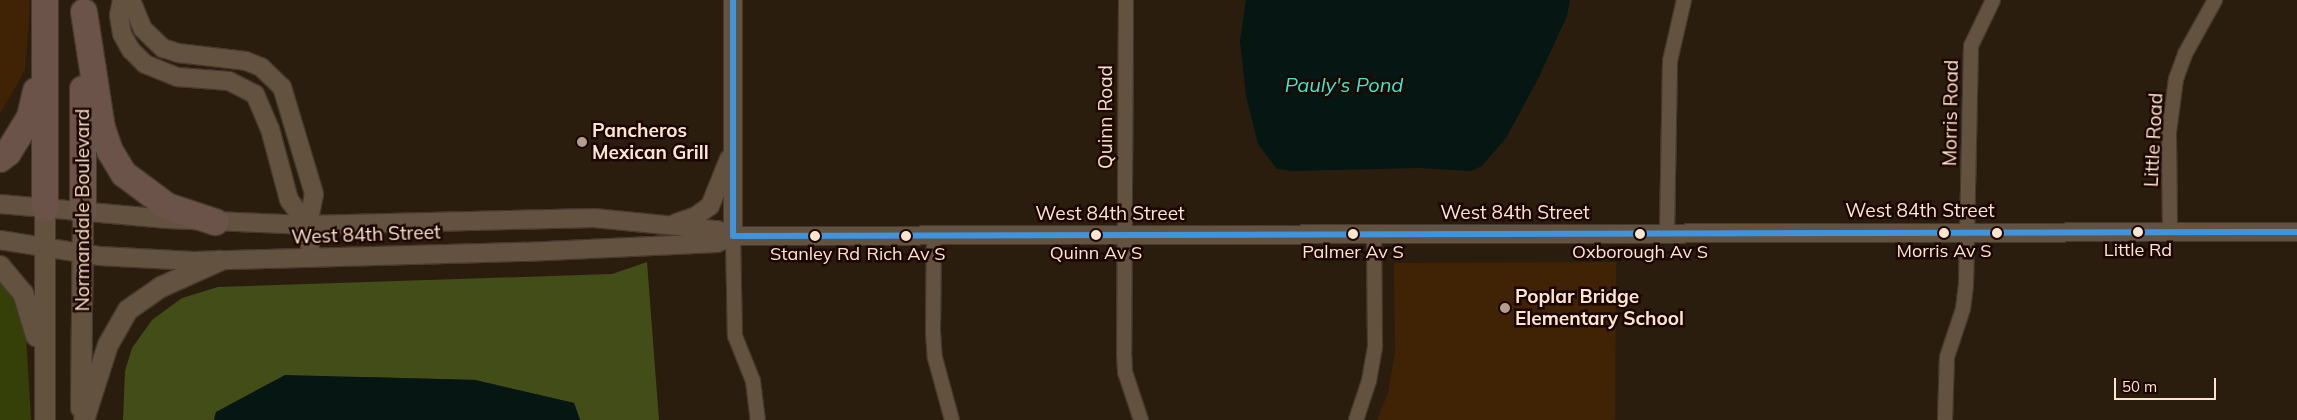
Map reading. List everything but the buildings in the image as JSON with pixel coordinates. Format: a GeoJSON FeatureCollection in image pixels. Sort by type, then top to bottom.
{"type":"FeatureCollection","features":[{"type":"Feature","properties":{"kind":"highway","name":"Normandale Boulevard"},"geometry":{"type":"LineString","coordinates":[[44,208],[45,0]]}},
{"type":"Feature","properties":{"kind":"highway","name":"Normandale Boulevard"},"geometry":{"type":"LineString","coordinates":[[83,213],[84,6]]}},
{"type":"Feature","properties":{"kind":"highway"},"geometry":{"type":"LineString","coordinates":[[84,6],[102,128],[110,151],[124,174],[167,206],[215,222]]}},
{"type":"Feature","properties":{"kind":"highway"},"geometry":{"type":"LineString","coordinates":[[0,159],[8,153],[30,117],[45,46]]}},
{"type":"Feature","properties":{"kind":"main road","name":"Normandale Boulevard"},"geometry":{"type":"LineString","coordinates":[[44,208],[45,420]]}},
{"type":"Feature","properties":{"kind":"main road","name":"Normandale Boulevard"},"geometry":{"type":"LineString","coordinates":[[80,420],[84,253],[83,213]]}},
{"type":"Feature","properties":{"kind":"main road"},"geometry":{"type":"LineString","coordinates":[[84,420],[108,345],[128,310],[161,286],[219,261]]}},
{"type":"Feature","properties":{"kind":"main road"},"geometry":{"type":"LineString","coordinates":[[0,266],[22,293],[31,314],[44,386]]}},
{"type":"Feature","properties":{"kind":"street"},"geometry":{"type":"LineString","coordinates":[[122,0],[119,15],[122,34],[131,50],[145,64],[178,76],[229,81],[255,94],[270,129],[289,200],[308,225]]}},
{"type":"Feature","properties":{"kind":"street"},"geometry":{"type":"LineString","coordinates":[[131,0],[143,29],[163,48],[178,53],[246,61],[261,67],[282,87],[314,194],[308,225],[311,258]]}},
{"type":"Feature","properties":{"kind":"street"},"geometry":{"type":"LineString","coordinates":[[733,0],[735,336],[753,381],[758,420]]}},
{"type":"Feature","properties":{"kind":"street","name":"Quinn Road"},"geometry":{"type":"LineString","coordinates":[[1126,0],[1125,372],[1141,420]]}},
{"type":"Feature","properties":{"kind":"street"},"geometry":{"type":"LineString","coordinates":[[1667,234],[1670,61],[1684,0]]}},
{"type":"Feature","properties":{"kind":"street","name":"Morris Road"},"geometry":{"type":"LineString","coordinates":[[1945,420],[1947,357],[1964,309],[1968,231],[1969,63],[1971,46],[1993,0]]}},
{"type":"Feature","properties":{"kind":"street","name":"Little Road"},"geometry":{"type":"LineString","coordinates":[[2170,232],[2169,132],[2176,79],[2185,54],[2216,0]]}},
{"type":"Feature","properties":{"kind":"street"},"geometry":{"type":"LineString","coordinates":[[671,224],[696,216],[710,206],[733,146]]}},
{"type":"Feature","properties":{"kind":"street","name":"West 84th Street"},"geometry":{"type":"LineString","coordinates":[[0,204],[83,213],[215,222],[308,225],[526,218],[594,218],[671,224],[717,230],[733,236],[1667,234],[1968,231],[2297,232]]}},
{"type":"Feature","properties":{"kind":"street"},"geometry":{"type":"LineString","coordinates":[[1356,420],[1369,381],[1375,346],[1374,234]]}},
{"type":"Feature","properties":{"kind":"street","name":"West 84th Street"},"geometry":{"type":"LineString","coordinates":[[0,240],[44,245],[84,253],[163,261],[219,261],[717,243],[733,236]]}},
{"type":"Feature","properties":{"kind":"street"},"geometry":{"type":"LineString","coordinates":[[934,236],[934,341],[952,420]]}},
{"type":"Feature","properties":{"kind":"shaded area"},"geometry":{"type":"Polygon","coordinates":[[[0,0],[29,0],[30,4],[25,70],[0,114],[0,0]]]}},
{"type":"Feature","properties":{"kind":"shaded area","name":"Poplar Bridge Elementary School"},"geometry":{"type":"Polygon","coordinates":[[[1616,262],[1615,420],[1377,420],[1388,393],[1395,352],[1394,263],[1616,262]]]}},
{"type":"Feature","properties":{"kind":"green space"},"geometry":{"type":"Polygon","coordinates":[[[647,262],[659,420],[580,420],[574,403],[475,380],[366,377],[216,412],[214,420],[123,420],[125,371],[132,348],[152,320],[182,298],[218,287],[612,274],[647,262]]]}},
{"type":"Feature","properties":{"kind":"green space"},"geometry":{"type":"Polygon","coordinates":[[[0,274],[25,317],[31,420],[0,420],[0,274]]]}},
{"type":"Feature","properties":{"kind":"water","name":"Pauly's Pond"},"geometry":{"type":"Polygon","coordinates":[[[1246,0],[1570,0],[1567,16],[1538,79],[1506,138],[1482,166],[1471,171],[1419,168],[1292,171],[1277,169],[1258,144],[1246,96],[1240,41],[1246,0]]]}},
{"type":"Feature","properties":{"kind":"water"},"geometry":{"type":"Polygon","coordinates":[[[285,375],[475,380],[574,403],[580,420],[214,420],[216,412],[285,375]]]}},
{"type":"Feature","properties":{"kind":"transit line"},"geometry":{"type":"LineString","coordinates":[[733,0],[733,236]]}},
{"type":"Feature","properties":{"kind":"transit line"},"geometry":{"type":"LineString","coordinates":[[733,236],[2297,232]]}},
{"type":"Feature","properties":{"kind":"place","name":"Pancheros Mexican Grill"},"geometry":{"type":"Point","coordinates":[582,142]}},
{"type":"Feature","properties":{"kind":"place","name":"Little Rd"},"geometry":{"type":"Point","coordinates":[2138,232]}},
{"type":"Feature","properties":{"kind":"place","name":"Morris Av S"},"geometry":{"type":"Point","coordinates":[1944,233]}},
{"type":"Feature","properties":{"kind":"place","name":"Palmer Av S"},"geometry":{"type":"Point","coordinates":[1353,234]}},
{"type":"Feature","properties":{"kind":"place","name":"Oxborough Av S"},"geometry":{"type":"Point","coordinates":[1640,234]}},
{"type":"Feature","properties":{"kind":"place","name":"Quinn Av S"},"geometry":{"type":"Point","coordinates":[1096,235]}},
{"type":"Feature","properties":{"kind":"place","name":"Stanley Rd"},"geometry":{"type":"Point","coordinates":[815,236]}},
{"type":"Feature","properties":{"kind":"place","name":"Rich Av S"},"geometry":{"type":"Point","coordinates":[906,236]}},
{"type":"Feature","properties":{"kind":"place","name":"Poplar Bridge Elementary School"},"geometry":{"type":"Point","coordinates":[1505,308]}}]}
